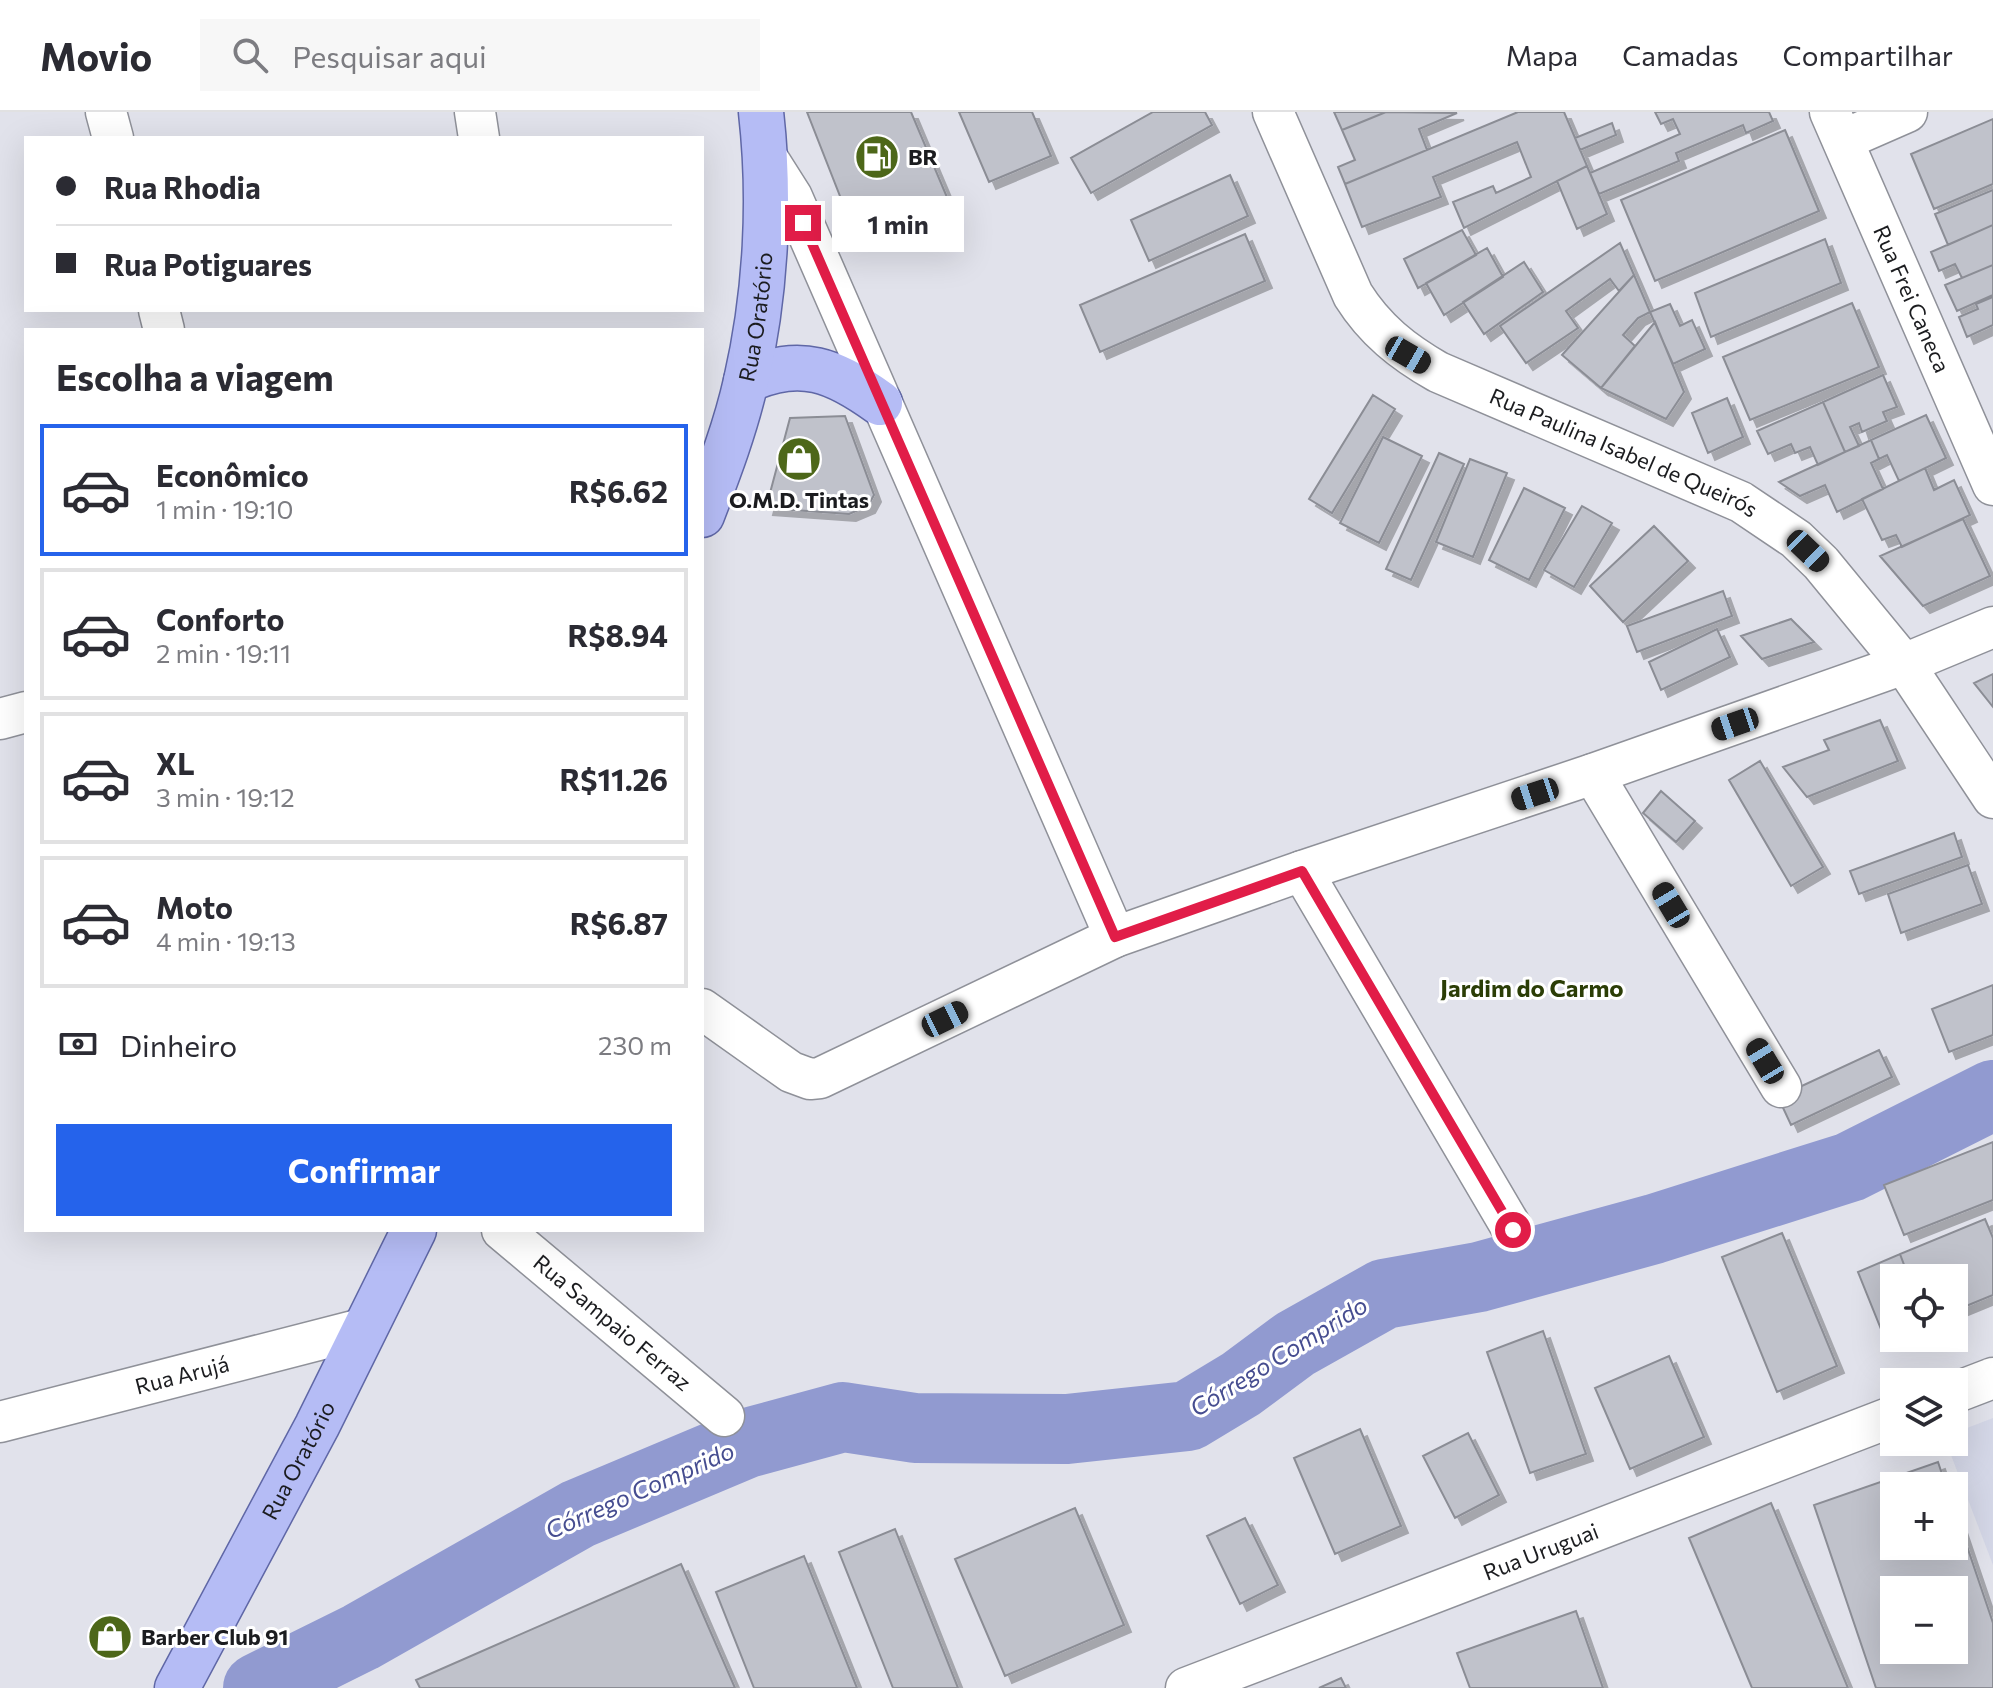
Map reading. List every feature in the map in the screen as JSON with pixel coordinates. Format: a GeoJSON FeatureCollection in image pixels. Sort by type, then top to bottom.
{"type":"FeatureCollection","features":[{"type":"Feature","properties":{"kind":"main road","name":"Rua Oratório"},"geometry":{"type":"LineString","coordinates":[[704,510],[726,451],[746,381],[758,317],[764,246],[766,156],[761,112]]}},
{"type":"Feature","properties":{"kind":"main road"},"geometry":{"type":"LineString","coordinates":[[746,381],[779,370],[826,371],[855,385],[880,403]]}},
{"type":"Feature","properties":{"kind":"main road","name":"Rua Oratório"},"geometry":{"type":"LineString","coordinates":[[177,1688],[310,1440],[413,1232]]}},
{"type":"Feature","properties":{"kind":"street"},"geometry":{"type":"LineString","coordinates":[[106,112],[112,136]]}},
{"type":"Feature","properties":{"kind":"street"},"geometry":{"type":"LineString","coordinates":[[475,112],[479,136]]}},
{"type":"Feature","properties":{"kind":"street","name":"Rua Paulina Isabel de Queirós"},"geometry":{"type":"LineString","coordinates":[[1273,112],[1353,295],[1366,317],[1408,355],[1438,372],[1741,502],[1796,539],[1821,563],[1904,664],[1993,798]]}},
{"type":"Feature","properties":{"kind":"street"},"geometry":{"type":"LineString","coordinates":[[1837,126],[1907,112]]}},
{"type":"Feature","properties":{"kind":"street","name":"Rua Frei Caneca"},"geometry":{"type":"LineString","coordinates":[[1837,126],[1993,485]]}},
{"type":"Feature","properties":{"kind":"street"},"geometry":{"type":"LineString","coordinates":[[766,156],[792,197],[1115,937]]}},
{"type":"Feature","properties":{"kind":"street"},"geometry":{"type":"LineString","coordinates":[[704,1010],[791,1072],[810,1079],[820,1078],[1115,937],[1593,774],[1904,664],[1993,627]]}},
{"type":"Feature","properties":{"kind":"street"},"geometry":{"type":"LineString","coordinates":[[0,719],[24,713]]}},
{"type":"Feature","properties":{"kind":"street"},"geometry":{"type":"LineString","coordinates":[[1593,774],[1781,1087]]}},
{"type":"Feature","properties":{"kind":"street"},"geometry":{"type":"LineString","coordinates":[[1302,871],[1513,1230]]}},
{"type":"Feature","properties":{"kind":"street","name":"Rua Sampaio Ferraz"},"geometry":{"type":"LineString","coordinates":[[504,1232],[724,1416]]}},
{"type":"Feature","properties":{"kind":"street","name":"Rua Arujá"},"geometry":{"type":"LineString","coordinates":[[0,1422],[365,1328]]}},
{"type":"Feature","properties":{"kind":"street"},"geometry":{"type":"LineString","coordinates":[[1968,1388],[1993,1378]]}},
{"type":"Feature","properties":{"kind":"street","name":"Rua Uruguai"},"geometry":{"type":"LineString","coordinates":[[1186,1688],[1880,1421]]}},
{"type":"Feature","properties":{"kind":"shaded area"},"geometry":{"type":"Polygon","coordinates":[[[1993,1418],[1993,1565],[1968,1500],[1968,1472],[1957,1472],[1951,1456],[1968,1456],[1968,1428],[1993,1418]]]}},
{"type":"Feature","properties":{"kind":"building","name":"BR"},"geometry":{"type":"Polygon","coordinates":[[[807,112],[911,112],[949,202],[858,242],[807,112]]]}},
{"type":"Feature","properties":{"kind":"building"},"geometry":{"type":"Polygon","coordinates":[[[959,112],[1032,112],[1051,156],[989,182],[959,112]]]}},
{"type":"Feature","properties":{"kind":"building"},"geometry":{"type":"Polygon","coordinates":[[[1153,112],[1205,112],[1212,125],[1091,193],[1071,158],[1153,112]]]}},
{"type":"Feature","properties":{"kind":"building"},"geometry":{"type":"Polygon","coordinates":[[[1334,112],[1386,112],[1342,130],[1334,112]]]}},
{"type":"Feature","properties":{"kind":"building"},"geometry":{"type":"Polygon","coordinates":[[[1386,112],[1457,113],[1419,129],[1427,150],[1345,184],[1338,167],[1355,160],[1342,130],[1386,112]]]}},
{"type":"Feature","properties":{"kind":"building"},"geometry":{"type":"Polygon","coordinates":[[[1518,112],[1564,112],[1587,166],[1464,228],[1453,202],[1493,186],[1496,193],[1531,177],[1517,142],[1433,177],[1441,197],[1362,227],[1345,184],[1518,112]]]}},
{"type":"Feature","properties":{"kind":"building"},"geometry":{"type":"Polygon","coordinates":[[[1655,112],[1769,112],[1773,121],[1746,133],[1743,125],[1676,153],[1679,161],[1599,194],[1590,173],[1680,134],[1673,119],[1661,124],[1655,112]]]}},
{"type":"Feature","properties":{"kind":"building"},"geometry":{"type":"Polygon","coordinates":[[[1993,119],[1993,184],[1934,209],[1911,154],[1993,119]]]}},
{"type":"Feature","properties":{"kind":"building"},"geometry":{"type":"Polygon","coordinates":[[[1612,123],[1616,135],[1580,150],[1575,138],[1612,123]]]}},
{"type":"Feature","properties":{"kind":"building"},"geometry":{"type":"Polygon","coordinates":[[[1785,130],[1819,211],[1655,281],[1621,200],[1785,130]]]}},
{"type":"Feature","properties":{"kind":"building"},"geometry":{"type":"Polygon","coordinates":[[[1587,166],[1607,214],[1577,229],[1557,181],[1587,166]]]}},
{"type":"Feature","properties":{"kind":"building"},"geometry":{"type":"Polygon","coordinates":[[[1230,175],[1248,216],[1149,261],[1131,220],[1230,175]]]}},
{"type":"Feature","properties":{"kind":"building"},"geometry":{"type":"Polygon","coordinates":[[[1993,190],[1993,225],[1948,245],[1935,214],[1993,190]]]}},
{"type":"Feature","properties":{"kind":"building"},"geometry":{"type":"Polygon","coordinates":[[[1993,225],[1993,265],[1962,278],[1955,264],[1939,271],[1931,252],[1993,225]]]}},
{"type":"Feature","properties":{"kind":"building"},"geometry":{"type":"Polygon","coordinates":[[[1462,230],[1476,255],[1418,288],[1404,259],[1462,230]]]}},
{"type":"Feature","properties":{"kind":"building"},"geometry":{"type":"Polygon","coordinates":[[[1245,234],[1265,281],[1100,352],[1080,305],[1245,234]]]}},
{"type":"Feature","properties":{"kind":"building"},"geometry":{"type":"Polygon","coordinates":[[[1825,239],[1841,283],[1711,337],[1695,293],[1825,239]]]}},
{"type":"Feature","properties":{"kind":"building"},"geometry":{"type":"Polygon","coordinates":[[[1620,243],[1634,275],[1619,291],[1610,279],[1566,311],[1578,328],[1526,363],[1500,326],[1620,243]]]}},
{"type":"Feature","properties":{"kind":"building"},"geometry":{"type":"Polygon","coordinates":[[[1487,248],[1503,277],[1444,315],[1426,283],[1487,248]]]}},
{"type":"Feature","properties":{"kind":"building"},"geometry":{"type":"Polygon","coordinates":[[[1524,262],[1543,292],[1484,334],[1463,302],[1524,262]]]}},
{"type":"Feature","properties":{"kind":"building"},"geometry":{"type":"Polygon","coordinates":[[[1993,265],[1993,295],[1957,311],[1945,285],[1993,265]]]}},
{"type":"Feature","properties":{"kind":"building"},"geometry":{"type":"Polygon","coordinates":[[[1634,275],[1650,312],[1638,318],[1623,335],[1635,346],[1601,388],[1562,355],[1634,275]]]}},
{"type":"Feature","properties":{"kind":"building"},"geometry":{"type":"Polygon","coordinates":[[[1993,297],[1993,325],[1967,337],[1959,317],[1978,309],[1976,304],[1993,297]]]}},
{"type":"Feature","properties":{"kind":"building"},"geometry":{"type":"Polygon","coordinates":[[[1852,303],[1879,367],[1750,420],[1723,357],[1852,303]]]}},
{"type":"Feature","properties":{"kind":"building"},"geometry":{"type":"Polygon","coordinates":[[[1670,304],[1680,326],[1692,320],[1705,349],[1673,364],[1650,312],[1670,304]]]}},
{"type":"Feature","properties":{"kind":"building"},"geometry":{"type":"Polygon","coordinates":[[[1655,322],[1684,392],[1666,419],[1601,388],[1655,322]]]}},
{"type":"Feature","properties":{"kind":"building"},"geometry":{"type":"Polygon","coordinates":[[[1883,375],[1897,407],[1883,412],[1887,421],[1862,432],[1859,423],[1850,427],[1859,446],[1845,452],[1823,402],[1883,375]]]}},
{"type":"Feature","properties":{"kind":"building"},"geometry":{"type":"Polygon","coordinates":[[[1373,395],[1395,409],[1332,513],[1309,499],[1373,395]]]}},
{"type":"Feature","properties":{"kind":"building"},"geometry":{"type":"Polygon","coordinates":[[[1727,398],[1743,437],[1708,453],[1692,413],[1727,398]]]}},
{"type":"Feature","properties":{"kind":"building"},"geometry":{"type":"Polygon","coordinates":[[[1823,402],[1845,452],[1818,465],[1810,447],[1795,453],[1791,444],[1768,454],[1757,431],[1823,402]]]}},
{"type":"Feature","properties":{"kind":"building"},"geometry":{"type":"Polygon","coordinates":[[[1926,415],[1946,458],[1899,481],[1887,455],[1879,459],[1871,440],[1926,415]]]}},
{"type":"Feature","properties":{"kind":"building"},"geometry":{"type":"Polygon","coordinates":[[[845,416],[874,495],[868,506],[849,514],[766,508],[790,418],[845,416]]]}},
{"type":"Feature","properties":{"kind":"building"},"geometry":{"type":"Polygon","coordinates":[[[1383,437],[1422,456],[1379,543],[1340,523],[1383,437]]]}},
{"type":"Feature","properties":{"kind":"building"},"geometry":{"type":"Polygon","coordinates":[[[1871,440],[1879,459],[1871,463],[1883,489],[1837,512],[1825,485],[1800,496],[1779,482],[1871,440]]]}},
{"type":"Feature","properties":{"kind":"building"},"geometry":{"type":"Polygon","coordinates":[[[1439,453],[1464,464],[1411,580],[1386,569],[1439,453]]]}},
{"type":"Feature","properties":{"kind":"building"},"geometry":{"type":"Polygon","coordinates":[[[1470,459],[1507,473],[1473,557],[1436,542],[1470,459]]]}},
{"type":"Feature","properties":{"kind":"building"},"geometry":{"type":"Polygon","coordinates":[[[1925,468],[1934,490],[1954,480],[1970,515],[1902,547],[1896,535],[1882,540],[1862,499],[1925,468]]]}},
{"type":"Feature","properties":{"kind":"building"},"geometry":{"type":"Polygon","coordinates":[[[1524,488],[1565,508],[1529,580],[1489,560],[1524,488]]]}},
{"type":"Feature","properties":{"kind":"building"},"geometry":{"type":"Polygon","coordinates":[[[1582,506],[1612,523],[1574,587],[1544,570],[1582,506]]]}},
{"type":"Feature","properties":{"kind":"building"},"geometry":{"type":"Polygon","coordinates":[[[1963,519],[1990,576],[1923,606],[1880,556],[1963,519]]]}},
{"type":"Feature","properties":{"kind":"building"},"geometry":{"type":"Polygon","coordinates":[[[1654,526],[1688,561],[1623,622],[1590,586],[1654,526]]]}},
{"type":"Feature","properties":{"kind":"building"},"geometry":{"type":"Polygon","coordinates":[[[1723,591],[1732,616],[1637,652],[1627,626],[1723,591]]]}},
{"type":"Feature","properties":{"kind":"building"},"geometry":{"type":"Polygon","coordinates":[[[1791,619],[1814,642],[1762,659],[1741,636],[1791,619]]]}},
{"type":"Feature","properties":{"kind":"building"},"geometry":{"type":"Polygon","coordinates":[[[1717,629],[1730,657],[1661,690],[1649,662],[1717,629]]]}},
{"type":"Feature","properties":{"kind":"building"},"geometry":{"type":"Polygon","coordinates":[[[1993,674],[1993,707],[1974,683],[1993,674]]]}},
{"type":"Feature","properties":{"kind":"building"},"geometry":{"type":"Polygon","coordinates":[[[1880,720],[1898,761],[1807,797],[1783,767],[1829,750],[1824,740],[1880,720]]]}},
{"type":"Feature","properties":{"kind":"building"},"geometry":{"type":"Polygon","coordinates":[[[1760,761],[1823,867],[1791,886],[1729,780],[1760,761]]]}},
{"type":"Feature","properties":{"kind":"building"},"geometry":{"type":"Polygon","coordinates":[[[1661,791],[1695,821],[1676,842],[1643,813],[1661,791]]]}},
{"type":"Feature","properties":{"kind":"building"},"geometry":{"type":"Polygon","coordinates":[[[1954,833],[1962,857],[1859,894],[1850,871],[1954,833]]]}},
{"type":"Feature","properties":{"kind":"building"},"geometry":{"type":"Polygon","coordinates":[[[1968,865],[1982,904],[1901,933],[1888,894],[1968,865]]]}},
{"type":"Feature","properties":{"kind":"building"},"geometry":{"type":"Polygon","coordinates":[[[1993,985],[1993,1035],[1949,1052],[1932,1009],[1993,985]]]}},
{"type":"Feature","properties":{"kind":"building"},"geometry":{"type":"Polygon","coordinates":[[[1879,1050],[1892,1077],[1791,1125],[1778,1097],[1879,1050]]]}},
{"type":"Feature","properties":{"kind":"building"},"geometry":{"type":"Polygon","coordinates":[[[1993,1142],[1993,1200],[1904,1235],[1884,1185],[1993,1142]]]}},
{"type":"Feature","properties":{"kind":"building"},"geometry":{"type":"Polygon","coordinates":[[[1985,1219],[1993,1238],[1993,1295],[1968,1305],[1968,1264],[1904,1264],[1900,1254],[1985,1219]]]}},
{"type":"Feature","properties":{"kind":"building"},"geometry":{"type":"Polygon","coordinates":[[[1782,1233],[1837,1366],[1777,1392],[1722,1257],[1782,1233]]]}},
{"type":"Feature","properties":{"kind":"building"},"geometry":{"type":"Polygon","coordinates":[[[1900,1254],[1904,1264],[1880,1264],[1880,1327],[1858,1272],[1900,1254]]]}},
{"type":"Feature","properties":{"kind":"building"},"geometry":{"type":"Polygon","coordinates":[[[1543,1331],[1586,1454],[1530,1473],[1487,1352],[1543,1331]]]}},
{"type":"Feature","properties":{"kind":"building"},"geometry":{"type":"Polygon","coordinates":[[[1669,1356],[1704,1437],[1630,1469],[1595,1388],[1669,1356]]]}},
{"type":"Feature","properties":{"kind":"building"},"geometry":{"type":"Polygon","coordinates":[[[1360,1429],[1401,1526],[1335,1554],[1294,1458],[1360,1429]]]}},
{"type":"Feature","properties":{"kind":"building"},"geometry":{"type":"Polygon","coordinates":[[[1468,1433],[1499,1495],[1455,1518],[1423,1456],[1468,1433]]]}},
{"type":"Feature","properties":{"kind":"building"},"geometry":{"type":"Polygon","coordinates":[[[1938,1462],[1941,1472],[1909,1472],[1938,1462]]]}},
{"type":"Feature","properties":{"kind":"building"},"geometry":{"type":"Polygon","coordinates":[[[1880,1482],[1880,1560],[1968,1560],[1968,1549],[1993,1623],[1993,1688],[1876,1688],[1814,1505],[1880,1482]]]}},
{"type":"Feature","properties":{"kind":"building"},"geometry":{"type":"Polygon","coordinates":[[[1771,1503],[1848,1688],[1752,1688],[1689,1538],[1771,1503]]]}},
{"type":"Feature","properties":{"kind":"building"},"geometry":{"type":"Polygon","coordinates":[[[1075,1508],[1124,1625],[1005,1676],[955,1559],[1075,1508]]]}},
{"type":"Feature","properties":{"kind":"building"},"geometry":{"type":"Polygon","coordinates":[[[1245,1518],[1278,1585],[1240,1604],[1207,1536],[1245,1518]]]}},
{"type":"Feature","properties":{"kind":"building"},"geometry":{"type":"Polygon","coordinates":[[[895,1529],[958,1688],[893,1688],[839,1552],[895,1529]]]}},
{"type":"Feature","properties":{"kind":"building"},"geometry":{"type":"Polygon","coordinates":[[[804,1556],[857,1688],[754,1688],[716,1592],[804,1556]]]}},
{"type":"Feature","properties":{"kind":"building"},"geometry":{"type":"Polygon","coordinates":[[[681,1564],[735,1688],[420,1688],[416,1680],[681,1564]]]}},
{"type":"Feature","properties":{"kind":"building"},"geometry":{"type":"Polygon","coordinates":[[[1576,1611],[1603,1688],[1470,1688],[1457,1653],[1576,1611]]]}},
{"type":"Feature","properties":{"kind":"building"},"geometry":{"type":"Polygon","coordinates":[[[1341,1678],[1346,1688],[1319,1688],[1341,1678]]]}},
{"type":"Feature","properties":{"kind":"waterway","name":"Córrego Comprido"},"geometry":{"type":"LineString","coordinates":[[258,1688],[361,1637],[578,1514],[747,1443],[843,1417],[915,1428],[1067,1429],[1188,1416],[1241,1384],[1295,1344],[1384,1294],[1479,1277],[1654,1229],[1850,1167],[1993,1095]]}},
{"type":"Feature","properties":{"kind":"place","name":"BR"},"geometry":{"type":"Point","coordinates":[877,157]}},
{"type":"Feature","properties":{"kind":"place","name":"O.M.D. Tintas"},"geometry":{"type":"Point","coordinates":[799,459]}},
{"type":"Feature","properties":{"kind":"place","name":"Barber Club 91"},"geometry":{"type":"Point","coordinates":[110,1637]}},
{"type":"Feature","properties":{"kind":"district","name":"Jardim do Carmo"},"geometry":{"type":"Point","coordinates":[1532,989]}},
{"type":"Feature","properties":{"kind":"route"},"geometry":{"type":"LineString","coordinates":[[803,223],[1115,937],[1302,871],[1513,1230]]}}]}
